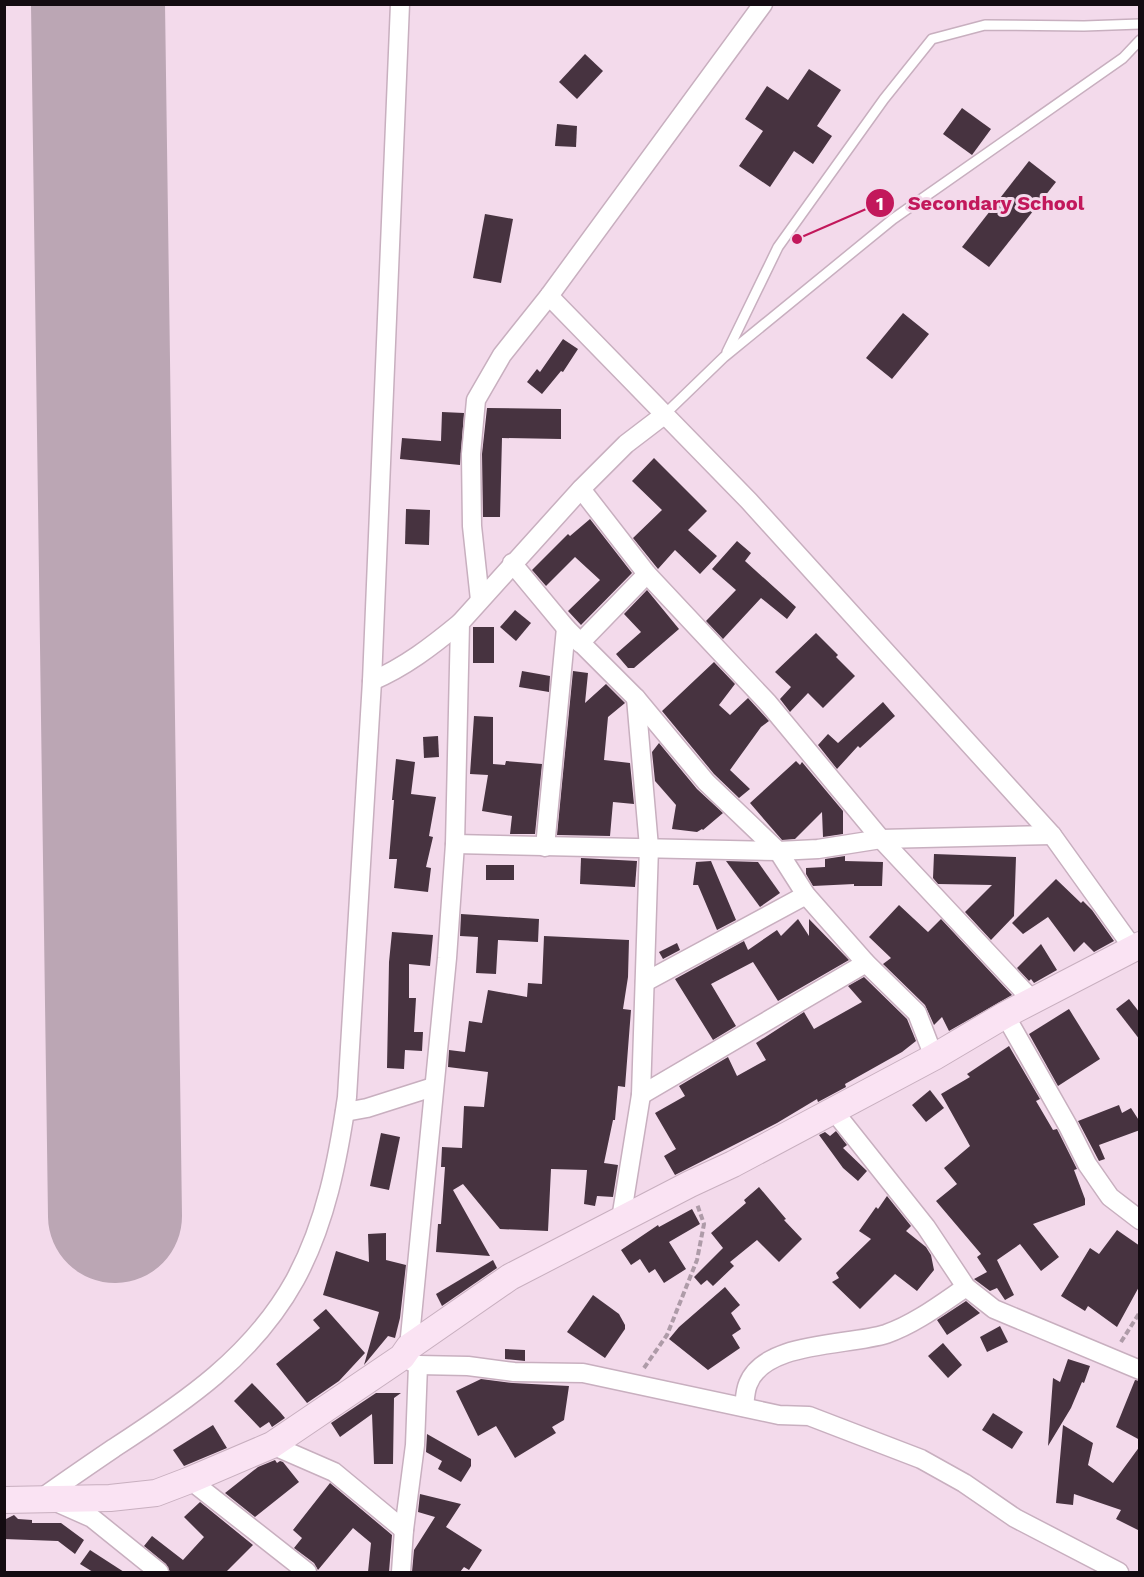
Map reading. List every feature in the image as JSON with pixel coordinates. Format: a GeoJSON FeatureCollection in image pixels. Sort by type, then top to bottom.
{"type":"FeatureCollection","features":[{"type":"Feature","properties":{"kind":"main road"},"geometry":{"type":"LineString","coordinates":[[4,1500],[110,1498],[156,1492],[272,1445],[409,1356],[510,1277],[733,1164],[1136,947]]}},
{"type":"Feature","properties":{"kind":"street"},"geometry":{"type":"LineString","coordinates":[[44,1499],[164,1416],[208,1383],[242,1352],[272,1315],[295,1280],[315,1238],[339,1155],[345,1112],[372,681],[400,4]]}},
{"type":"Feature","properties":{"kind":"street"},"geometry":{"type":"LineString","coordinates":[[480,600],[471,526],[471,454],[476,400],[502,355],[549,296],[764,4]]}},
{"type":"Feature","properties":{"kind":"street"},"geometry":{"type":"LineString","coordinates":[[549,296],[749,501],[1052,835],[1136,947]]}},
{"type":"Feature","properties":{"kind":"street"},"geometry":{"type":"LineString","coordinates":[[372,681],[392,673],[415,659],[459,623],[581,489],[626,444],[664,415]]}},
{"type":"Feature","properties":{"kind":"street"},"geometry":{"type":"LineString","coordinates":[[581,489],[647,574],[768,703],[881,839],[1033,1001]]}},
{"type":"Feature","properties":{"kind":"street"},"geometry":{"type":"LineString","coordinates":[[512,563],[566,628],[636,698],[706,782],[778,851],[806,895],[866,963],[917,1013],[934,1057]]}},
{"type":"Feature","properties":{"kind":"street"},"geometry":{"type":"LineString","coordinates":[[580,643],[647,574]]}},
{"type":"Feature","properties":{"kind":"street"},"geometry":{"type":"LineString","coordinates":[[401,1572],[415,1445],[409,1356],[447,958],[455,844],[459,623]]}},
{"type":"Feature","properties":{"kind":"street"},"geometry":{"type":"LineString","coordinates":[[545,847],[566,628]]}},
{"type":"Feature","properties":{"kind":"street"},"geometry":{"type":"LineString","coordinates":[[621,1219],[641,1095],[649,847],[636,698]]}},
{"type":"Feature","properties":{"kind":"street"},"geometry":{"type":"LineString","coordinates":[[455,844],[778,851],[818,849],[881,839],[1052,835]]}},
{"type":"Feature","properties":{"kind":"street"},"geometry":{"type":"LineString","coordinates":[[645,982],[806,895]]}},
{"type":"Feature","properties":{"kind":"street"},"geometry":{"type":"LineString","coordinates":[[641,1095],[866,963]]}},
{"type":"Feature","properties":{"kind":"street"},"geometry":{"type":"LineString","coordinates":[[1005,1016],[1087,1164],[1110,1197],[1140,1220]]}},
{"type":"Feature","properties":{"kind":"street"},"geometry":{"type":"LineString","coordinates":[[345,1112],[367,1108],[433,1087]]}},
{"type":"Feature","properties":{"kind":"street"},"geometry":{"type":"LineString","coordinates":[[833,1110],[926,1227],[966,1287],[994,1309],[1140,1370]]}},
{"type":"Feature","properties":{"kind":"street"},"geometry":{"type":"LineString","coordinates":[[744,1407],[748,1384],[756,1372],[772,1359],[810,1347],[886,1334],[915,1321],[966,1287]]}},
{"type":"Feature","properties":{"kind":"street"},"geometry":{"type":"LineString","coordinates":[[409,1356],[514,1371],[583,1373],[779,1415],[809,1416],[921,1459],[964,1483],[1015,1518],[1119,1572]]}},
{"type":"Feature","properties":{"kind":"street"},"geometry":{"type":"LineString","coordinates":[[272,1445],[334,1472],[404,1530]]}},
{"type":"Feature","properties":{"kind":"street"},"geometry":{"type":"LineString","coordinates":[[190,1480],[307,1572]]}},
{"type":"Feature","properties":{"kind":"street"},"geometry":{"type":"LineString","coordinates":[[44,1499],[92,1518],[159,1572]]}},
{"type":"Feature","properties":{"kind":"lane"},"geometry":{"type":"LineString","coordinates":[[724,357],[778,247],[884,99],[932,39],[985,25],[1140,24]]}},
{"type":"Feature","properties":{"kind":"lane"},"geometry":{"type":"LineString","coordinates":[[664,415],[724,357],[893,219],[1123,58],[1140,40]]}},
{"type":"Feature","properties":{"kind":"path"},"geometry":{"type":"LineString","coordinates":[[641,1373],[667,1335],[697,1260],[704,1224],[690,1184]]}},
{"type":"Feature","properties":{"kind":"path"},"geometry":{"type":"LineString","coordinates":[[1112,1357],[1140,1312]]}},
{"type":"Feature","properties":{"kind":"building"},"geometry":{"type":"Polygon","coordinates":[[[585,54],[603,71],[577,99],[559,82],[585,54]]]}},
{"type":"Feature","properties":{"kind":"building"},"geometry":{"type":"Polygon","coordinates":[[[809,69],[841,90],[817,126],[832,136],[813,164],[794,151],[770,187],[739,166],[763,131],[745,119],[767,86],[788,100],[809,69]]]}},
{"type":"Feature","properties":{"kind":"building"},"geometry":{"type":"Polygon","coordinates":[[[962,108],[991,129],[972,155],[943,134],[962,108]]]}},
{"type":"Feature","properties":{"kind":"building"},"geometry":{"type":"Polygon","coordinates":[[[557,124],[577,126],[576,147],[555,146],[557,124]]]}},
{"type":"Feature","properties":{"kind":"building"},"geometry":{"type":"Polygon","coordinates":[[[1029,161],[1056,182],[989,267],[962,247],[1029,161]]]}},
{"type":"Feature","properties":{"kind":"building"},"geometry":{"type":"Polygon","coordinates":[[[485,214],[513,219],[501,283],[473,278],[485,214]]]}},
{"type":"Feature","properties":{"kind":"building"},"geometry":{"type":"Polygon","coordinates":[[[903,313],[929,334],[892,379],[866,358],[903,313]]]}},
{"type":"Feature","properties":{"kind":"building"},"geometry":{"type":"Polygon","coordinates":[[[563,339],[578,349],[563,372],[561,371],[542,394],[527,382],[537,369],[540,372],[563,339]]]}},
{"type":"Feature","properties":{"kind":"building"},"geometry":{"type":"Polygon","coordinates":[[[487,408],[561,409],[561,439],[502,438],[500,517],[483,517],[482,454],[487,408]]]}},
{"type":"Feature","properties":{"kind":"building"},"geometry":{"type":"Polygon","coordinates":[[[442,412],[464,413],[460,465],[400,459],[402,438],[441,441],[442,412]]]}},
{"type":"Feature","properties":{"kind":"building"},"geometry":{"type":"Polygon","coordinates":[[[654,458],[707,511],[688,530],[717,556],[700,574],[675,550],[658,569],[633,538],[662,510],[632,481],[654,458]]]}},
{"type":"Feature","properties":{"kind":"building"},"geometry":{"type":"Polygon","coordinates":[[[406,509],[430,510],[429,545],[405,544],[406,509]]]}},
{"type":"Feature","properties":{"kind":"building"},"geometry":{"type":"Polygon","coordinates":[[[590,519],[632,573],[581,625],[568,611],[600,580],[575,557],[546,586],[532,570],[568,534],[570,536],[590,519]]]}},
{"type":"Feature","properties":{"kind":"building"},"geometry":{"type":"Polygon","coordinates":[[[737,541],[751,553],[745,561],[796,607],[787,619],[761,598],[723,639],[706,621],[736,590],[712,569],[737,541]]]}},
{"type":"Feature","properties":{"kind":"building"},"geometry":{"type":"Polygon","coordinates":[[[647,590],[679,629],[634,668],[628,668],[616,654],[641,632],[624,614],[647,590]]]}},
{"type":"Feature","properties":{"kind":"building"},"geometry":{"type":"Polygon","coordinates":[[[515,610],[531,623],[516,641],[500,627],[515,610]]]}},
{"type":"Feature","properties":{"kind":"building"},"geometry":{"type":"Polygon","coordinates":[[[473,627],[494,627],[494,663],[473,663],[473,627]]]}},
{"type":"Feature","properties":{"kind":"building"},"geometry":{"type":"Polygon","coordinates":[[[816,633],[855,676],[823,708],[808,693],[790,712],[780,699],[791,687],[775,672],[816,633]]]}},
{"type":"Feature","properties":{"kind":"building"},"geometry":{"type":"Polygon","coordinates":[[[714,662],[735,684],[719,705],[730,715],[748,698],[769,721],[761,727],[730,770],[750,789],[739,798],[714,774],[662,711],[714,662]]]}},
{"type":"Feature","properties":{"kind":"building"},"geometry":{"type":"Polygon","coordinates":[[[522,671],[550,676],[549,692],[519,687],[522,671]]]}},
{"type":"Feature","properties":{"kind":"building"},"geometry":{"type":"Polygon","coordinates":[[[573,671],[588,673],[585,703],[606,684],[625,703],[608,717],[604,760],[630,763],[634,804],[613,802],[610,836],[557,835],[573,671]]]}},
{"type":"Feature","properties":{"kind":"building"},"geometry":{"type":"Polygon","coordinates":[[[883,702],[895,716],[860,748],[858,746],[837,769],[818,745],[828,734],[838,743],[883,702]]]}},
{"type":"Feature","properties":{"kind":"building"},"geometry":{"type":"Polygon","coordinates":[[[474,716],[493,717],[493,764],[505,765],[506,761],[542,764],[535,834],[510,834],[512,816],[482,811],[488,775],[470,774],[474,716]]]}},
{"type":"Feature","properties":{"kind":"building"},"geometry":{"type":"Polygon","coordinates":[[[438,736],[439,757],[424,758],[423,737],[438,736]]]}},
{"type":"Feature","properties":{"kind":"building"},"geometry":{"type":"Polygon","coordinates":[[[659,743],[697,789],[723,813],[703,830],[697,832],[672,829],[676,805],[655,781],[652,752],[659,743]]]}},
{"type":"Feature","properties":{"kind":"building"},"geometry":{"type":"Polygon","coordinates":[[[396,759],[415,762],[411,794],[436,797],[429,836],[433,837],[426,867],[431,868],[428,892],[394,888],[397,859],[389,859],[396,759]]]}},
{"type":"Feature","properties":{"kind":"building"},"geometry":{"type":"Polygon","coordinates":[[[796,761],[800,765],[802,762],[843,811],[843,834],[823,837],[822,812],[795,839],[782,840],[750,803],[796,761]]]}},
{"type":"Feature","properties":{"kind":"building"},"geometry":{"type":"Polygon","coordinates":[[[934,854],[1016,857],[1014,916],[991,940],[965,912],[992,885],[938,884],[933,878],[934,854]]]}},
{"type":"Feature","properties":{"kind":"building"},"geometry":{"type":"Polygon","coordinates":[[[845,856],[845,861],[883,862],[882,886],[854,886],[854,884],[813,886],[806,874],[806,868],[825,867],[825,859],[845,856]]]}},
{"type":"Feature","properties":{"kind":"building"},"geometry":{"type":"Polygon","coordinates":[[[581,858],[637,861],[635,887],[580,884],[581,858]]]}},
{"type":"Feature","properties":{"kind":"building"},"geometry":{"type":"Polygon","coordinates":[[[711,861],[736,920],[717,930],[698,885],[693,885],[696,862],[711,861]]]}},
{"type":"Feature","properties":{"kind":"building"},"geometry":{"type":"Polygon","coordinates":[[[726,861],[758,862],[780,893],[760,907],[726,861]]]}},
{"type":"Feature","properties":{"kind":"building"},"geometry":{"type":"Polygon","coordinates":[[[486,865],[514,865],[514,880],[486,880],[486,865]]]}},
{"type":"Feature","properties":{"kind":"building"},"geometry":{"type":"Polygon","coordinates":[[[1056,879],[1081,903],[1083,901],[1092,910],[1114,941],[1094,952],[1084,942],[1074,952],[1048,917],[1023,934],[1012,923],[1056,879]]]}},
{"type":"Feature","properties":{"kind":"building"},"geometry":{"type":"Polygon","coordinates":[[[899,905],[928,932],[941,919],[1012,995],[949,1031],[942,1017],[934,1025],[925,1005],[883,964],[891,958],[869,937],[899,905]]]}},
{"type":"Feature","properties":{"kind":"building"},"geometry":{"type":"Polygon","coordinates":[[[461,914],[539,919],[538,942],[498,940],[496,974],[476,973],[478,937],[460,936],[461,914]]]}},
{"type":"Feature","properties":{"kind":"building"},"geometry":{"type":"Polygon","coordinates":[[[798,919],[809,936],[809,919],[849,960],[778,1001],[753,962],[711,984],[736,1026],[713,1040],[675,979],[744,941],[748,950],[777,930],[781,936],[798,919]]]}},
{"type":"Feature","properties":{"kind":"building"},"geometry":{"type":"Polygon","coordinates":[[[392,932],[433,935],[430,966],[409,964],[409,998],[416,998],[414,1032],[423,1032],[422,1051],[405,1050],[404,1069],[387,1068],[389,962],[392,932]]]}},
{"type":"Feature","properties":{"kind":"building"},"geometry":{"type":"Polygon","coordinates":[[[544,936],[629,940],[628,977],[623,1009],[631,1010],[625,1087],[618,1086],[615,1120],[613,1120],[604,1163],[618,1165],[613,1197],[597,1196],[595,1206],[584,1204],[587,1170],[551,1169],[548,1231],[500,1229],[463,1184],[453,1190],[490,1256],[436,1252],[438,1224],[441,1224],[445,1167],[441,1167],[442,1147],[462,1148],[464,1106],[484,1107],[488,1072],[448,1067],[449,1050],[465,1052],[469,1021],[482,1023],[488,990],[527,997],[528,983],[542,984],[544,936]]]}},
{"type":"Feature","properties":{"kind":"building"},"geometry":{"type":"Polygon","coordinates":[[[677,943],[680,950],[663,959],[659,952],[677,943]]]}},
{"type":"Feature","properties":{"kind":"building"},"geometry":{"type":"Polygon","coordinates":[[[1041,944],[1057,970],[1034,983],[1031,979],[1029,981],[1017,968],[1041,944]]]}},
{"type":"Feature","properties":{"kind":"building"},"geometry":{"type":"Polygon","coordinates":[[[864,977],[907,1019],[916,1041],[902,1052],[845,1084],[846,1087],[818,1102],[817,1099],[777,1123],[675,1175],[664,1156],[676,1149],[655,1113],[685,1096],[679,1086],[728,1057],[737,1076],[766,1060],[756,1043],[804,1012],[814,1029],[862,1002],[848,986],[864,977]]]}},
{"type":"Feature","properties":{"kind":"building"},"geometry":{"type":"Polygon","coordinates":[[[1129,999],[1140,1013],[1140,1040],[1116,1009],[1129,999]]]}},
{"type":"Feature","properties":{"kind":"building"},"geometry":{"type":"Polygon","coordinates":[[[1069,1009],[1100,1059],[1058,1086],[1029,1034],[1069,1009]]]}},
{"type":"Feature","properties":{"kind":"building"},"geometry":{"type":"Polygon","coordinates":[[[1009,1046],[1040,1099],[1036,1101],[1053,1130],[1057,1129],[1077,1169],[1074,1170],[1085,1205],[1033,1224],[1059,1257],[1041,1271],[1020,1244],[997,1260],[1014,1295],[1005,1300],[997,1288],[990,1291],[974,1279],[987,1272],[977,1257],[981,1254],[936,1201],[957,1184],[944,1168],[970,1146],[941,1094],[970,1077],[967,1074],[1009,1046]]]}},
{"type":"Feature","properties":{"kind":"building"},"geometry":{"type":"Polygon","coordinates":[[[930,1090],[944,1108],[926,1122],[912,1105],[930,1090]]]}},
{"type":"Feature","properties":{"kind":"building"},"geometry":{"type":"Polygon","coordinates":[[[1119,1105],[1122,1113],[1131,1108],[1140,1122],[1140,1130],[1099,1145],[1105,1159],[1099,1161],[1078,1121],[1119,1105]]]}},
{"type":"Feature","properties":{"kind":"building"},"geometry":{"type":"Polygon","coordinates":[[[836,1131],[847,1145],[843,1148],[867,1171],[858,1181],[843,1168],[819,1135],[825,1132],[830,1136],[836,1131]]]}},
{"type":"Feature","properties":{"kind":"building"},"geometry":{"type":"Polygon","coordinates":[[[381,1133],[400,1137],[389,1190],[370,1186],[381,1133]]]}},
{"type":"Feature","properties":{"kind":"building"},"geometry":{"type":"Polygon","coordinates":[[[759,1187],[802,1239],[779,1262],[757,1240],[730,1262],[734,1266],[713,1286],[707,1280],[701,1285],[694,1277],[723,1248],[711,1233],[746,1203],[744,1200],[759,1187]]]}},
{"type":"Feature","properties":{"kind":"building"},"geometry":{"type":"Polygon","coordinates":[[[887,1196],[911,1226],[906,1231],[926,1247],[931,1255],[934,1270],[917,1291],[895,1274],[860,1309],[832,1282],[839,1278],[836,1273],[871,1239],[859,1231],[887,1196]]]}},
{"type":"Feature","properties":{"kind":"building"},"geometry":{"type":"Polygon","coordinates":[[[692,1209],[700,1224],[669,1242],[686,1269],[664,1283],[655,1269],[649,1273],[640,1259],[631,1265],[621,1250],[658,1225],[659,1227],[692,1209]]]}},
{"type":"Feature","properties":{"kind":"building"},"geometry":{"type":"Polygon","coordinates":[[[1117,1230],[1140,1246],[1140,1285],[1117,1327],[1088,1306],[1085,1311],[1061,1296],[1090,1248],[1099,1254],[1117,1230]]]}},
{"type":"Feature","properties":{"kind":"building"},"geometry":{"type":"Polygon","coordinates":[[[386,1233],[386,1260],[406,1265],[400,1318],[395,1338],[388,1336],[364,1365],[379,1312],[323,1295],[336,1251],[369,1262],[368,1234],[386,1233]]]}},
{"type":"Feature","properties":{"kind":"building"},"geometry":{"type":"Polygon","coordinates":[[[493,1260],[497,1268],[442,1306],[436,1294],[493,1260]]]}},
{"type":"Feature","properties":{"kind":"building"},"geometry":{"type":"Polygon","coordinates":[[[725,1287],[740,1305],[731,1313],[741,1329],[732,1335],[740,1348],[708,1370],[669,1339],[679,1327],[725,1287]]]}},
{"type":"Feature","properties":{"kind":"building"},"geometry":{"type":"Polygon","coordinates":[[[593,1295],[619,1314],[625,1325],[625,1329],[605,1358],[567,1332],[593,1295]]]}},
{"type":"Feature","properties":{"kind":"building"},"geometry":{"type":"Polygon","coordinates":[[[966,1301],[980,1313],[947,1335],[937,1320],[966,1301]]]}},
{"type":"Feature","properties":{"kind":"building"},"geometry":{"type":"Polygon","coordinates":[[[326,1309],[365,1353],[339,1381],[307,1403],[276,1364],[320,1328],[313,1320],[326,1309]]]}},
{"type":"Feature","properties":{"kind":"building"},"geometry":{"type":"Polygon","coordinates":[[[1000,1326],[1008,1342],[987,1352],[980,1337],[1000,1326]]]}},
{"type":"Feature","properties":{"kind":"building"},"geometry":{"type":"Polygon","coordinates":[[[943,1343],[962,1365],[948,1378],[928,1356],[943,1343]]]}},
{"type":"Feature","properties":{"kind":"building"},"geometry":{"type":"Polygon","coordinates":[[[505,1349],[525,1350],[525,1361],[505,1359],[505,1349]]]}},
{"type":"Feature","properties":{"kind":"building"},"geometry":{"type":"Polygon","coordinates":[[[1068,1359],[1090,1366],[1071,1408],[1048,1446],[1053,1378],[1060,1382],[1068,1359]]]}},
{"type":"Feature","properties":{"kind":"building"},"geometry":{"type":"Polygon","coordinates":[[[481,1379],[569,1386],[564,1420],[552,1427],[556,1433],[515,1458],[496,1426],[478,1436],[456,1391],[481,1379]]]}},
{"type":"Feature","properties":{"kind":"building"},"geometry":{"type":"Polygon","coordinates":[[[1135,1380],[1140,1381],[1140,1440],[1116,1427],[1135,1380]]]}},
{"type":"Feature","properties":{"kind":"building"},"geometry":{"type":"Polygon","coordinates":[[[252,1383],[285,1418],[272,1427],[269,1422],[260,1428],[234,1401],[252,1383]]]}},
{"type":"Feature","properties":{"kind":"building"},"geometry":{"type":"Polygon","coordinates":[[[376,1393],[401,1393],[394,1398],[393,1464],[374,1464],[372,1414],[340,1437],[331,1423],[376,1393]]]}},
{"type":"Feature","properties":{"kind":"building"},"geometry":{"type":"Polygon","coordinates":[[[993,1413],[1023,1432],[1012,1449],[982,1430],[993,1413]]]}},
{"type":"Feature","properties":{"kind":"building"},"geometry":{"type":"Polygon","coordinates":[[[213,1425],[227,1448],[184,1466],[173,1450],[213,1425]]]}},
{"type":"Feature","properties":{"kind":"building"},"geometry":{"type":"Polygon","coordinates":[[[1063,1425],[1093,1443],[1088,1465],[1113,1483],[1140,1446],[1140,1531],[1116,1519],[1121,1510],[1074,1494],[1073,1505],[1056,1503],[1063,1425]]]}},
{"type":"Feature","properties":{"kind":"building"},"geometry":{"type":"Polygon","coordinates":[[[427,1434],[471,1459],[471,1466],[461,1482],[438,1469],[442,1461],[426,1452],[427,1434]]]}},
{"type":"Feature","properties":{"kind":"building"},"geometry":{"type":"Polygon","coordinates":[[[275,1460],[277,1463],[283,1462],[299,1482],[255,1517],[225,1493],[258,1467],[275,1460]]]}},
{"type":"Feature","properties":{"kind":"building"},"geometry":{"type":"Polygon","coordinates":[[[330,1483],[392,1535],[389,1572],[368,1572],[371,1543],[353,1528],[318,1570],[314,1563],[294,1548],[302,1538],[293,1530],[330,1483]]]}},
{"type":"Feature","properties":{"kind":"building"},"geometry":{"type":"Polygon","coordinates":[[[420,1494],[461,1504],[446,1527],[482,1550],[469,1570],[464,1567],[460,1572],[412,1572],[414,1550],[435,1517],[418,1512],[420,1494]]]}},
{"type":"Feature","properties":{"kind":"building"},"geometry":{"type":"Polygon","coordinates":[[[200,1502],[253,1545],[226,1572],[170,1572],[166,1564],[144,1546],[152,1536],[183,1560],[204,1537],[184,1517],[200,1502]]]}},
{"type":"Feature","properties":{"kind":"building"},"geometry":{"type":"Polygon","coordinates":[[[14,1515],[18,1519],[32,1520],[32,1523],[61,1523],[84,1540],[75,1554],[58,1541],[4,1539],[4,1520],[14,1515]]]}},
{"type":"Feature","properties":{"kind":"building"},"geometry":{"type":"Polygon","coordinates":[[[90,1550],[124,1572],[93,1572],[80,1564],[90,1550]]]}},
{"type":"Feature","properties":{"kind":"runway"},"geometry":{"type":"LineString","coordinates":[[98,4],[115,1216]]}},
{"type":"Feature","properties":{"kind":"place","name":"Secondary School"},"geometry":{"type":"Point","coordinates":[797,239]}}]}
